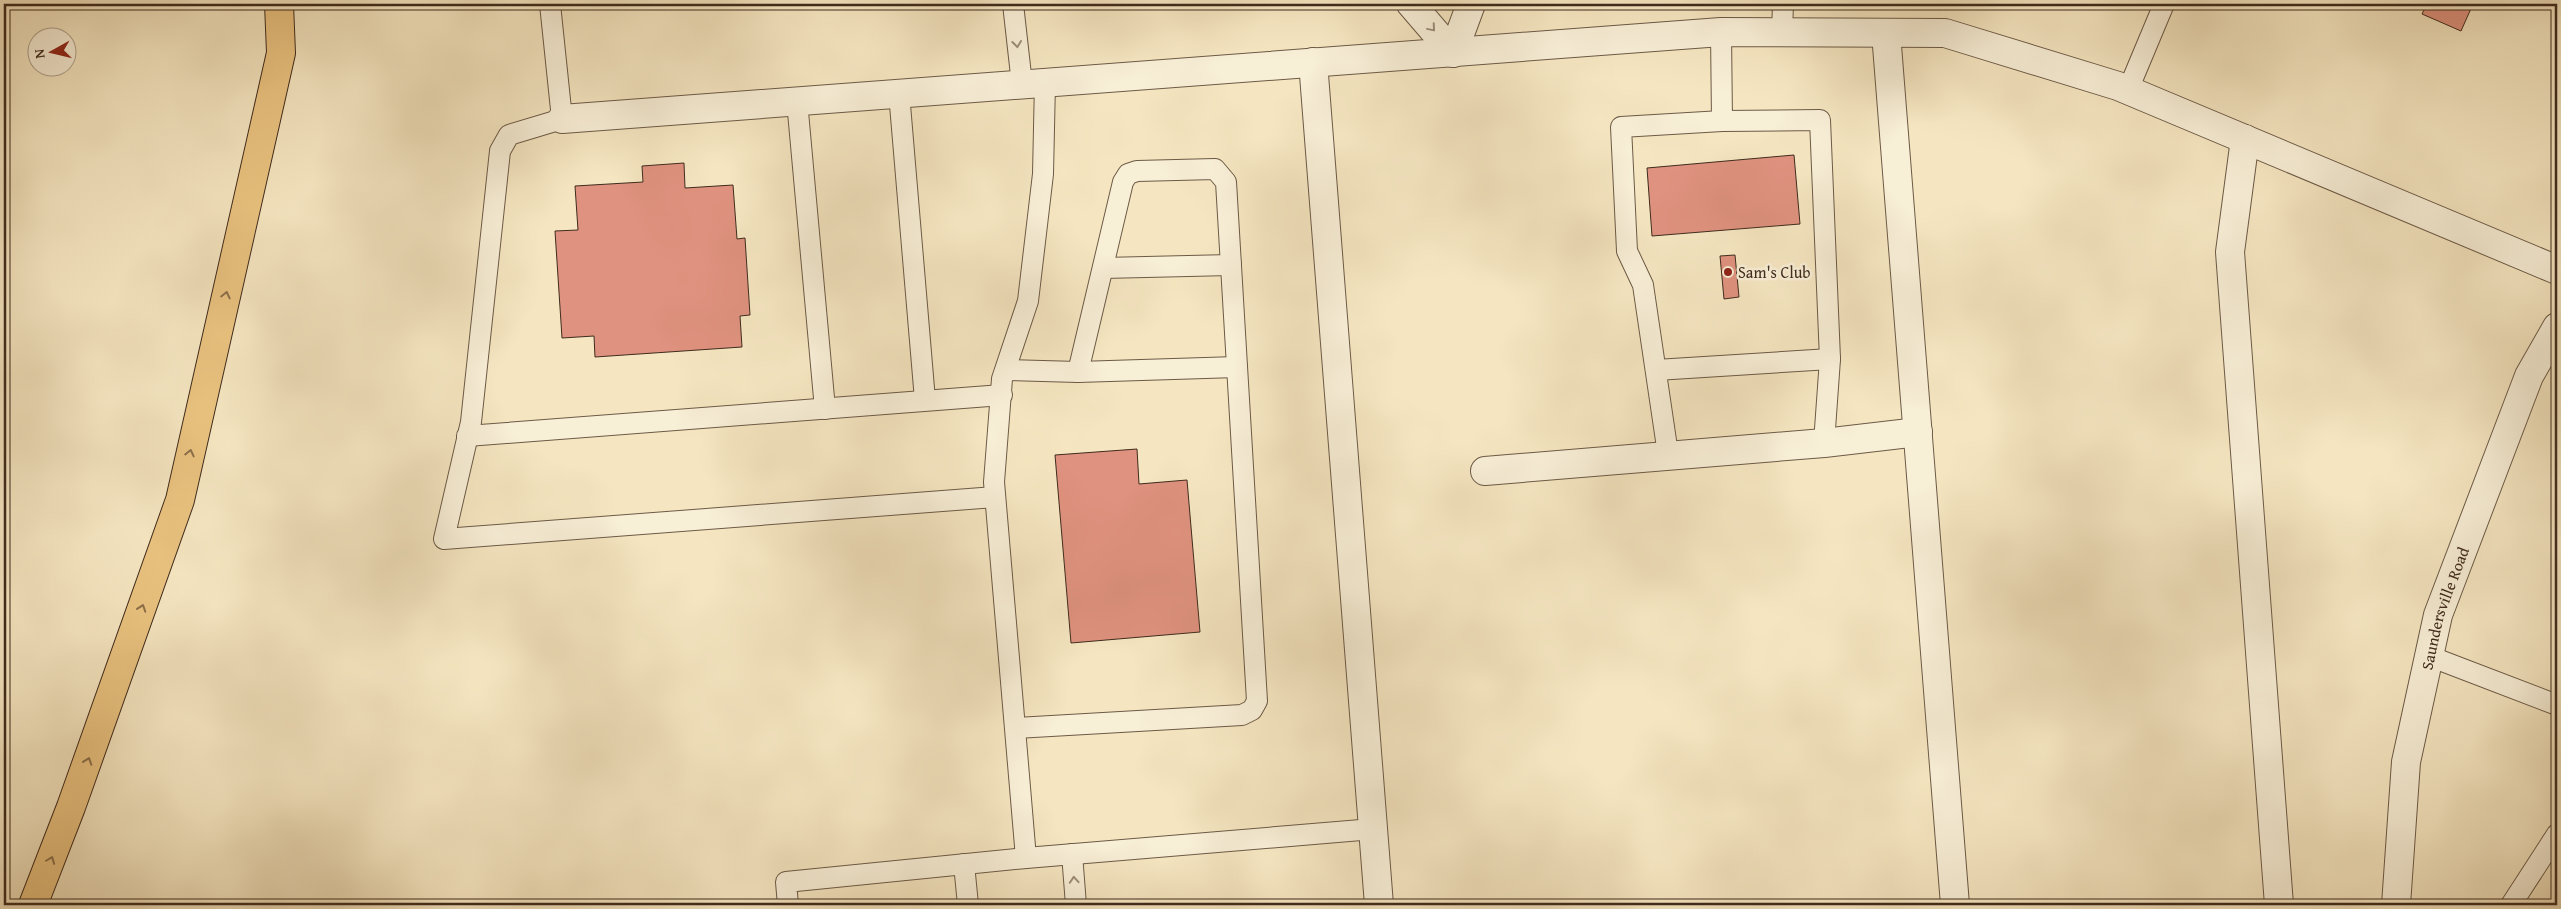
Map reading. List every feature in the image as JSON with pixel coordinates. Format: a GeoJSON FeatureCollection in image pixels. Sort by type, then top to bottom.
{"type":"FeatureCollection","features":[{"type":"Feature","properties":{"kind":"highway"},"geometry":{"type":"LineString","coordinates":[[33,905],[71,807],[180,500],[280,53],[279,4]]}},
{"type":"Feature","properties":{"kind":"street"},"geometry":{"type":"LineString","coordinates":[[1411,4],[1452,53]]}},
{"type":"Feature","properties":{"kind":"street"},"geometry":{"type":"LineString","coordinates":[[1452,53],[1471,4]]}},
{"type":"Feature","properties":{"kind":"street"},"geometry":{"type":"LineString","coordinates":[[562,119],[1452,53],[1501,46],[1720,32],[1945,33],[2128,90],[2557,270]]}},
{"type":"Feature","properties":{"kind":"street"},"geometry":{"type":"LineString","coordinates":[[1886,33],[1955,905]]}},
{"type":"Feature","properties":{"kind":"street"},"geometry":{"type":"LineString","coordinates":[[1313,62],[1379,905]]}},
{"type":"Feature","properties":{"kind":"street"},"geometry":{"type":"LineString","coordinates":[[2244,139],[2230,252],[2279,905]]}},
{"type":"Feature","properties":{"kind":"street","name":"Saundersville Road"},"geometry":{"type":"LineString","coordinates":[[2396,905],[2406,762],[2438,615],[2525,385],[2557,327]]}},
{"type":"Feature","properties":{"kind":"street"},"geometry":{"type":"LineString","coordinates":[[1485,471],[1668,454],[1824,443],[1918,432]]}},
{"type":"Feature","properties":{"kind":"lane"},"geometry":{"type":"LineString","coordinates":[[550,4],[562,119],[510,135],[500,150],[471,422],[444,539],[995,497]]}},
{"type":"Feature","properties":{"kind":"lane"},"geometry":{"type":"LineString","coordinates":[[1012,4],[1033,83],[1043,174],[1028,301],[1006,370],[1002,395],[994,482],[1026,858]]}},
{"type":"Feature","properties":{"kind":"lane"},"geometry":{"type":"LineString","coordinates":[[1782,32],[1783,4]]}},
{"type":"Feature","properties":{"kind":"lane"},"geometry":{"type":"LineString","coordinates":[[2128,90],[2164,4]]}},
{"type":"Feature","properties":{"kind":"lane"},"geometry":{"type":"LineString","coordinates":[[1720,32],[1722,121]]}},
{"type":"Feature","properties":{"kind":"lane"},"geometry":{"type":"LineString","coordinates":[[899,93],[925,400]]}},
{"type":"Feature","properties":{"kind":"lane"},"geometry":{"type":"LineString","coordinates":[[797,101],[825,408]]}},
{"type":"Feature","properties":{"kind":"lane"},"geometry":{"type":"LineString","coordinates":[[1668,454],[1643,285],[1627,251],[1621,127],[1722,121],[1820,120],[1830,359],[1824,443]]}},
{"type":"Feature","properties":{"kind":"lane"},"geometry":{"type":"LineString","coordinates":[[1016,728],[1242,715],[1252,710],[1257,701],[1226,182],[1215,169],[1137,171],[1128,174],[1123,182],[1078,372]]}},
{"type":"Feature","properties":{"kind":"lane"},"geometry":{"type":"LineString","coordinates":[[1103,268],[1231,264]]}},
{"type":"Feature","properties":{"kind":"lane"},"geometry":{"type":"LineString","coordinates":[[1656,370],[1830,359]]}},
{"type":"Feature","properties":{"kind":"lane"},"geometry":{"type":"LineString","coordinates":[[1006,370],[1078,372],[1237,367]]}},
{"type":"Feature","properties":{"kind":"lane"},"geometry":{"type":"LineString","coordinates":[[467,436],[1002,395]]}},
{"type":"Feature","properties":{"kind":"lane"},"geometry":{"type":"LineString","coordinates":[[2428,656],[2557,705]]}},
{"type":"Feature","properties":{"kind":"lane"},"geometry":{"type":"LineString","coordinates":[[788,905],[786,882],[1026,858],[1373,829]]}},
{"type":"Feature","properties":{"kind":"lane"},"geometry":{"type":"LineString","coordinates":[[2511,905],[2557,834]]}},
{"type":"Feature","properties":{"kind":"lane"},"geometry":{"type":"LineString","coordinates":[[1072,854],[1076,905]]}},
{"type":"Feature","properties":{"kind":"lane"},"geometry":{"type":"LineString","coordinates":[[964,864],[968,905]]}},
{"type":"Feature","properties":{"kind":"building"},"geometry":{"type":"Polygon","coordinates":[[[2427,4],[2473,4],[2461,31],[2422,14],[2427,4]]]}},
{"type":"Feature","properties":{"kind":"building"},"geometry":{"type":"Polygon","coordinates":[[[1794,155],[1800,224],[1652,236],[1647,168],[1794,155]]]}},
{"type":"Feature","properties":{"kind":"building"},"geometry":{"type":"Polygon","coordinates":[[[684,163],[685,188],[733,185],[737,239],[745,238],[750,315],[740,316],[742,347],[595,357],[594,336],[562,338],[555,231],[578,230],[575,186],[643,182],[642,166],[684,163]]]}},
{"type":"Feature","properties":{"kind":"building"},"geometry":{"type":"Polygon","coordinates":[[[1735,255],[1739,297],[1724,299],[1720,256],[1735,255]]]}},
{"type":"Feature","properties":{"kind":"building"},"geometry":{"type":"Polygon","coordinates":[[[1137,449],[1139,484],[1187,480],[1200,632],[1071,643],[1055,455],[1137,449]]]}},
{"type":"Feature","properties":{"kind":"place","name":"Sam's Club"},"geometry":{"type":"Point","coordinates":[1728,272]}}]}
